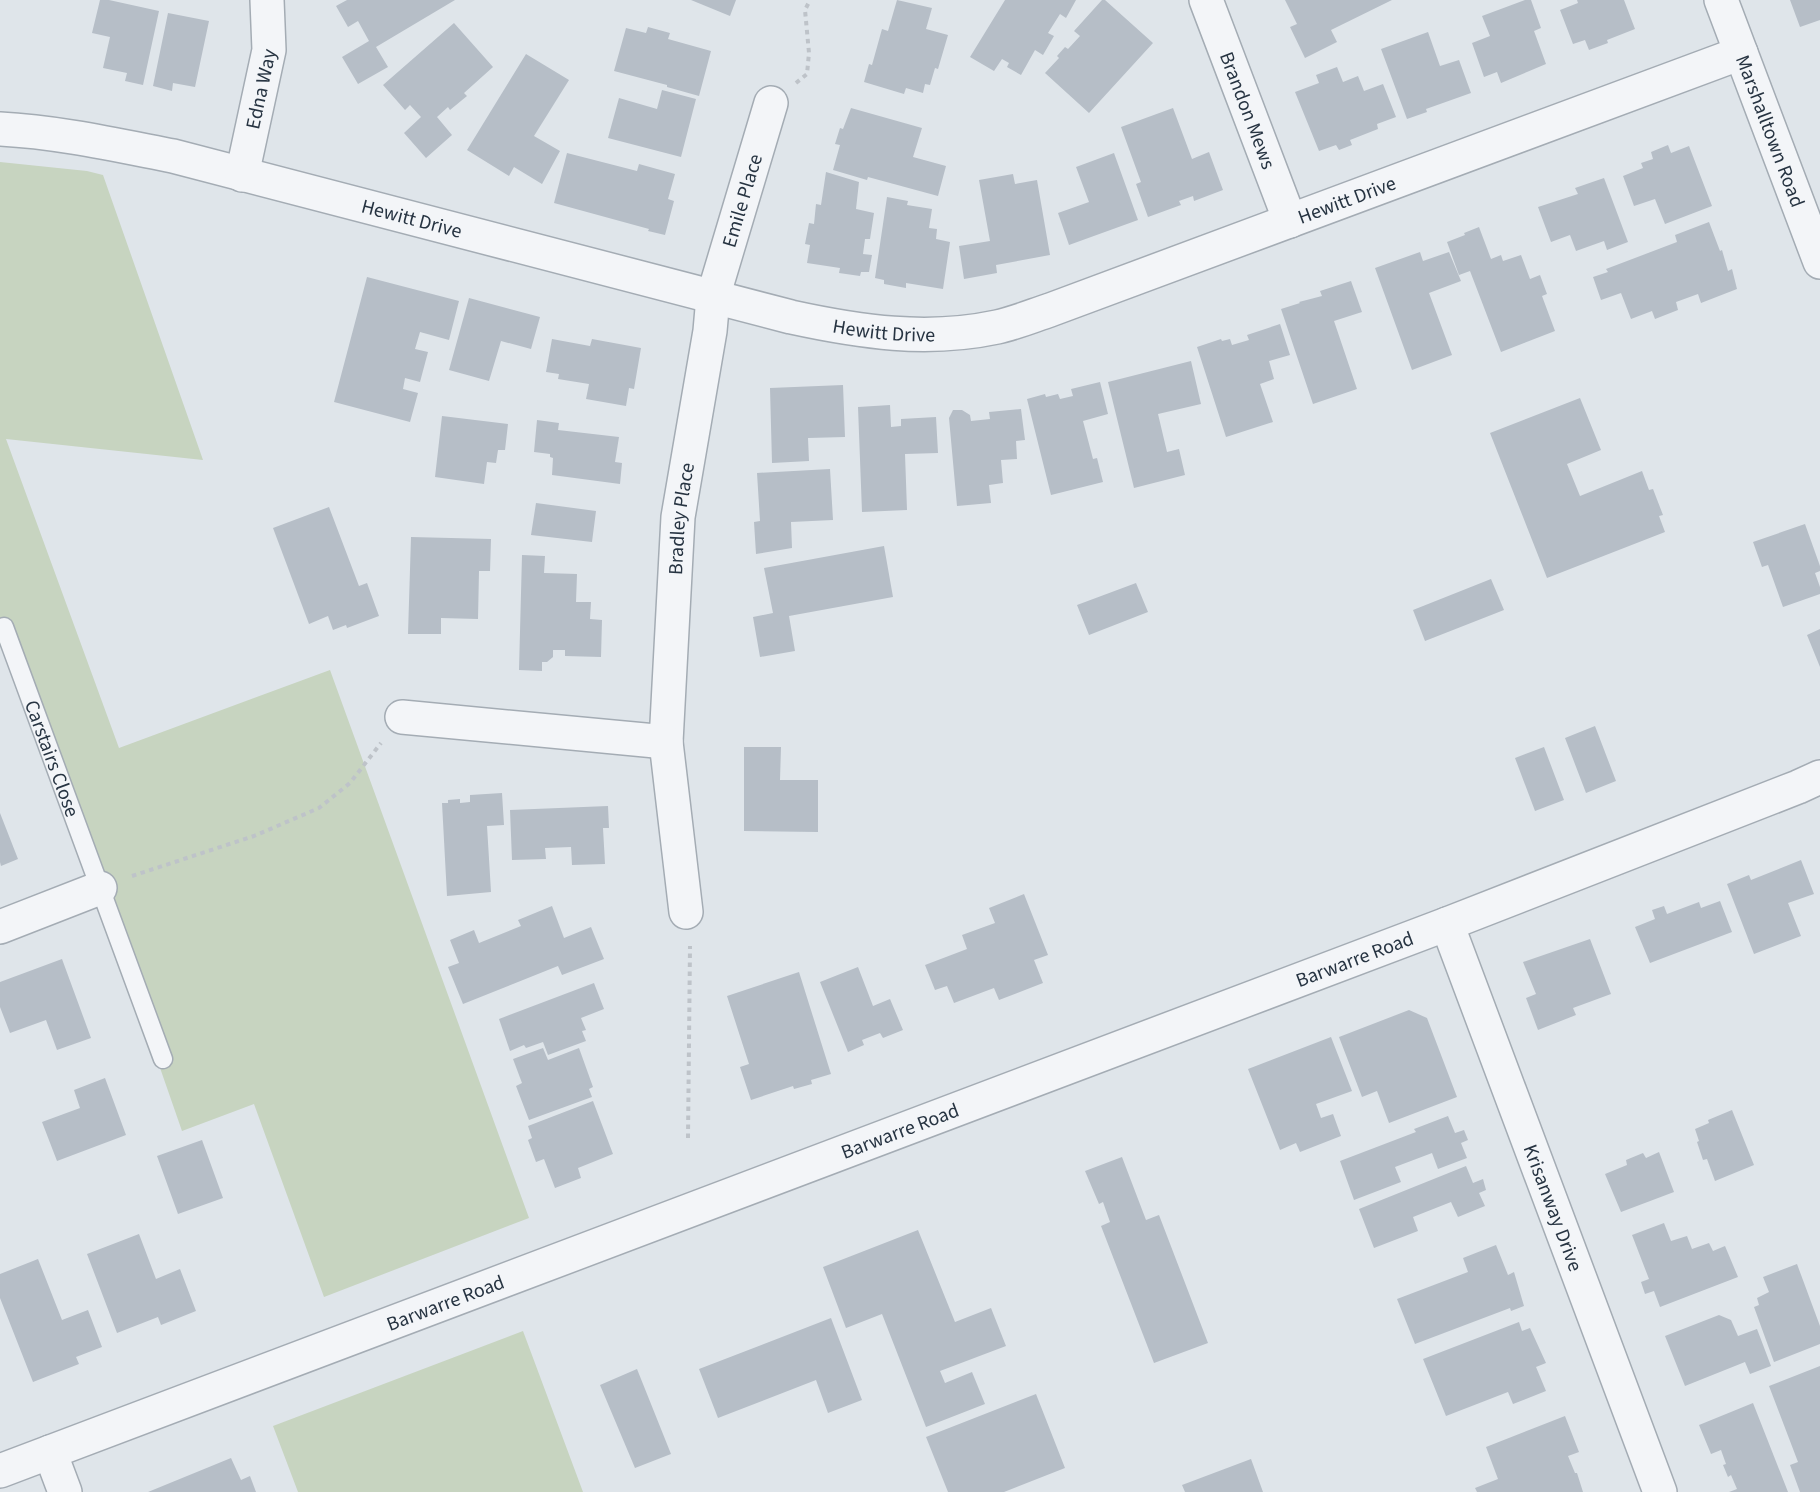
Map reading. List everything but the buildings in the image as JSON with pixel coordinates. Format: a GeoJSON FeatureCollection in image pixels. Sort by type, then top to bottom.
{"type":"FeatureCollection","features":[{"type":"Feature","properties":{"kind":"street","name":"Edna Way"},"geometry":{"type":"LineString","coordinates":[[242,175],[269,50],[267,0]]}},
{"type":"Feature","properties":{"kind":"street","name":"Brandon Mews"},"geometry":{"type":"LineString","coordinates":[[1206,0],[1290,221]]}},
{"type":"Feature","properties":{"kind":"street","name":"Marshalltown Road"},"geometry":{"type":"LineString","coordinates":[[1721,0],[1820,262]]}},
{"type":"Feature","properties":{"kind":"street","name":"Hewitt Drive"},"geometry":{"type":"LineString","coordinates":[[0,129],[100,141],[173,156],[791,317],[849,329],[901,335],[947,334],[998,327],[1050,310],[1742,53]]}},
{"type":"Feature","properties":{"kind":"street","name":"Emile Place"},"geometry":{"type":"LineString","coordinates":[[713,297],[771,104]]}},
{"type":"Feature","properties":{"kind":"street","name":"Bradley Place"},"geometry":{"type":"LineString","coordinates":[[686,912],[666,742],[678,517],[710,331],[713,297]]}},
{"type":"Feature","properties":{"kind":"street"},"geometry":{"type":"LineString","coordinates":[[402,717],[666,742]]}},
{"type":"Feature","properties":{"kind":"street","name":"Barwarre Road"},"geometry":{"type":"LineString","coordinates":[[0,1471],[1447,924],[1812,782]]}},
{"type":"Feature","properties":{"kind":"street"},"geometry":{"type":"LineString","coordinates":[[0,927],[100,888]]}},
{"type":"Feature","properties":{"kind":"street","name":"Krisanway Drive"},"geometry":{"type":"LineString","coordinates":[[1447,924],[1660,1492]]}},
{"type":"Feature","properties":{"kind":"street"},"geometry":{"type":"LineString","coordinates":[[50,1452],[65,1492]]}},
{"type":"Feature","properties":{"kind":"lane","name":"Carstairs Close"},"geometry":{"type":"LineString","coordinates":[[4,627],[163,1059]]}},
{"type":"Feature","properties":{"kind":"path"},"geometry":{"type":"LineString","coordinates":[[771,104],[807,74],[809,53],[805,10],[810,0]]}},
{"type":"Feature","properties":{"kind":"path"},"geometry":{"type":"LineString","coordinates":[[100,888],[254,836],[319,808],[350,783],[402,717]]}},
{"type":"Feature","properties":{"kind":"path"},"geometry":{"type":"LineString","coordinates":[[686,912],[690,930],[688,1138]]}},
{"type":"Feature","properties":{"kind":"green space"},"geometry":{"type":"Polygon","coordinates":[[[0,162],[87,171],[103,175],[203,460],[6,439],[119,748],[330,670],[529,1218],[324,1297],[254,1104],[182,1131],[57,772],[0,619],[0,162]]]}},
{"type":"Feature","properties":{"kind":"green space"},"geometry":{"type":"Polygon","coordinates":[[[523,1331],[583,1492],[298,1492],[273,1426],[523,1331]]]}}]}
